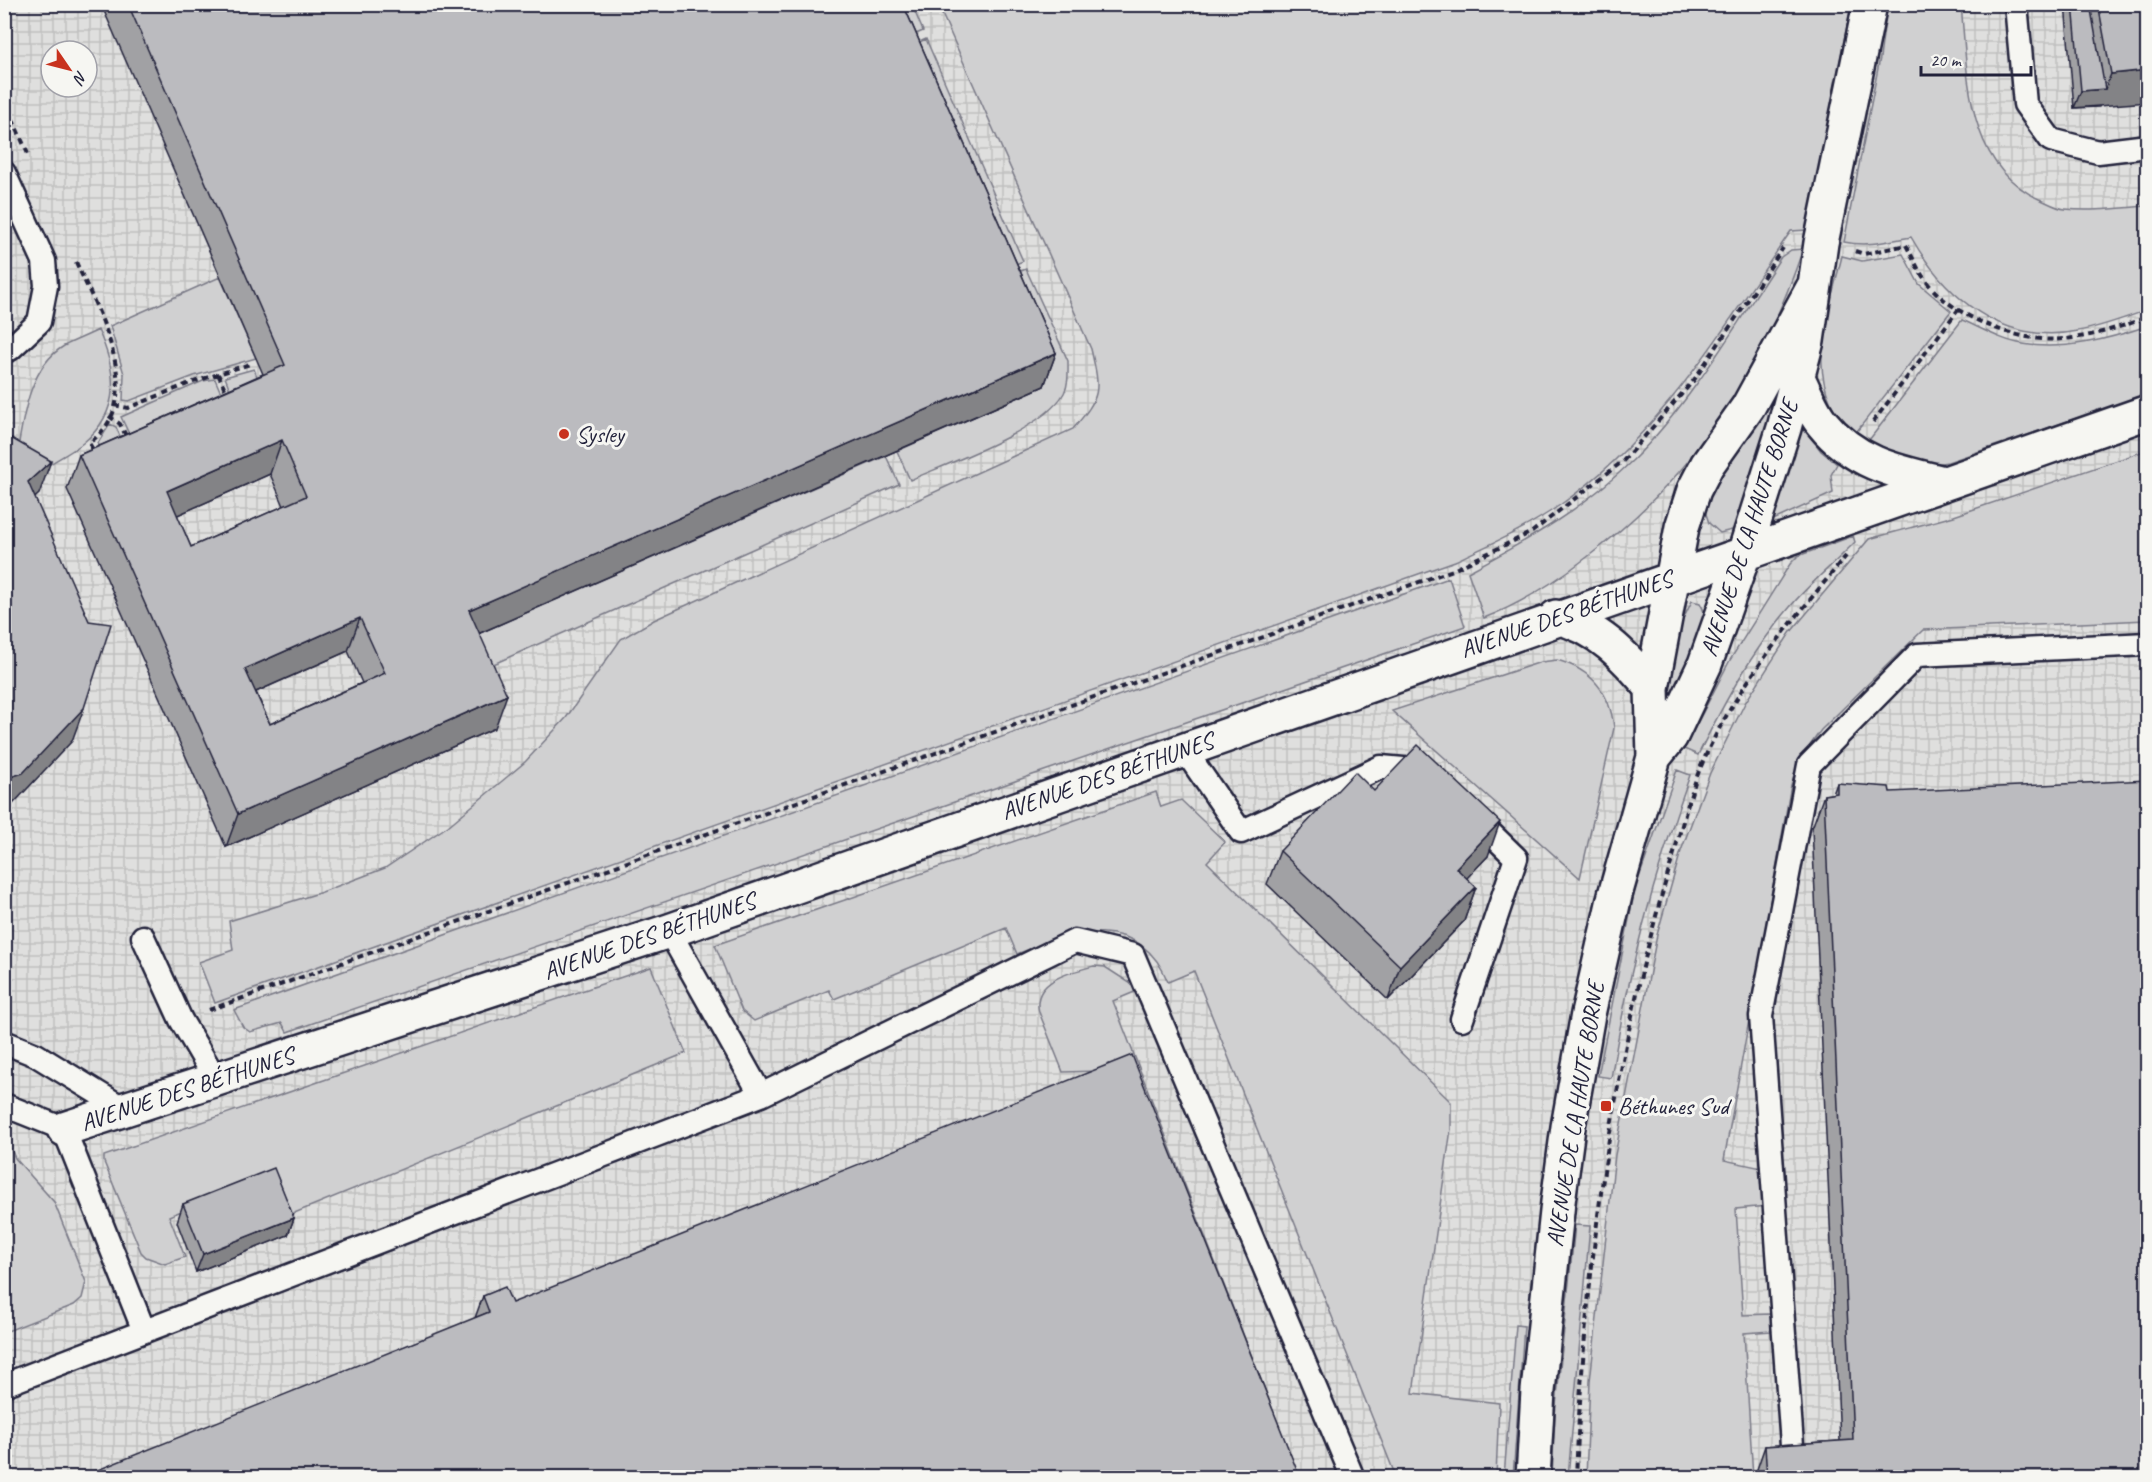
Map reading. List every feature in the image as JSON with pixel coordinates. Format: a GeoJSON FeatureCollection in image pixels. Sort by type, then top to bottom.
{"type":"FeatureCollection","features":[{"type":"Feature","properties":{"kind":"street","name":"AVENUE DE LA HAUTE BORNE"},"geometry":{"type":"LineString","coordinates":[[1654,757],[1671,736],[1686,708],[1745,551],[1798,378],[1807,341],[1813,288],[1870,4]]}},
{"type":"Feature","properties":{"kind":"street","name":"AVENUE DE LA HAUTE BORNE"},"geometry":{"type":"LineString","coordinates":[[1533,1478],[1538,1391],[1568,1127],[1588,1014],[1615,895],[1654,757],[1652,688],[1682,527],[1694,490],[1754,398],[1813,288]]}},
{"type":"Feature","properties":{"kind":"street"},"geometry":{"type":"LineString","coordinates":[[1798,378],[1821,423],[1853,451],[1883,469],[1944,483]]}},
{"type":"Feature","properties":{"kind":"street","name":"AVENUE DES BÉTHUNES"},"geometry":{"type":"LineString","coordinates":[[64,1129],[669,931],[1556,617],[2148,412]]}},
{"type":"Feature","properties":{"kind":"street"},"geometry":{"type":"LineString","coordinates":[[1556,617],[1589,628],[1630,663],[1652,688]]}},
{"type":"Feature","properties":{"kind":"lane"},"geometry":{"type":"LineString","coordinates":[[2016,4],[2025,104],[2050,140],[2098,152],[2148,146]]}},
{"type":"Feature","properties":{"kind":"lane"},"geometry":{"type":"LineString","coordinates":[[4,174],[44,261],[46,286],[39,322],[10,349],[4,348]]}},
{"type":"Feature","properties":{"kind":"lane"},"geometry":{"type":"LineString","coordinates":[[1793,1460],[1761,1016],[1809,765],[1917,655],[2148,644]]}},
{"type":"Feature","properties":{"kind":"lane"},"geometry":{"type":"LineString","coordinates":[[1184,749],[1241,832],[1381,767],[1426,771],[1442,787]]}},
{"type":"Feature","properties":{"kind":"lane"},"geometry":{"type":"LineString","coordinates":[[1459,802],[1516,858],[1462,1019]]}},
{"type":"Feature","properties":{"kind":"lane"},"geometry":{"type":"LineString","coordinates":[[669,931],[761,1095]]}},
{"type":"Feature","properties":{"kind":"lane"},"geometry":{"type":"LineString","coordinates":[[143,937],[181,1020],[215,1078]]}},
{"type":"Feature","properties":{"kind":"lane"},"geometry":{"type":"LineString","coordinates":[[4,1385],[761,1095],[1075,942],[1133,954],[1353,1478]]}},
{"type":"Feature","properties":{"kind":"lane"},"geometry":{"type":"LineString","coordinates":[[4,1042],[36,1055],[124,1108]]}},
{"type":"Feature","properties":{"kind":"lane"},"geometry":{"type":"LineString","coordinates":[[4,1105],[64,1129],[144,1331]]}},
{"type":"Feature","properties":{"kind":"path"},"geometry":{"type":"LineString","coordinates":[[181,1020],[1453,570],[1532,532],[1631,452],[1694,380],[1784,246],[1791,242]]}},
{"type":"Feature","properties":{"kind":"path"},"geometry":{"type":"LineString","coordinates":[[1844,248],[1864,254],[1906,245],[1924,280],[1958,310],[2008,333],[2061,340],[2111,330],[2148,317]]}},
{"type":"Feature","properties":{"kind":"path"},"geometry":{"type":"LineString","coordinates":[[1871,425],[1958,310]]}},
{"type":"Feature","properties":{"kind":"path"},"geometry":{"type":"LineString","coordinates":[[99,460],[90,443],[110,416],[114,405],[118,373],[105,328]]}},
{"type":"Feature","properties":{"kind":"path"},"geometry":{"type":"LineString","coordinates":[[114,405],[128,408],[250,364]]}},
{"type":"Feature","properties":{"kind":"path"},"geometry":{"type":"LineString","coordinates":[[218,374],[231,402]]}},
{"type":"Feature","properties":{"kind":"path"},"geometry":{"type":"LineString","coordinates":[[110,416],[120,424],[129,444]]}},
{"type":"Feature","properties":{"kind":"path"},"geometry":{"type":"LineString","coordinates":[[1576,1478],[1584,1352],[1604,1183],[1626,1050],[1652,929],[1699,772],[1725,718],[1770,650],[1847,554]]}},
{"type":"Feature","properties":{"kind":"shaded area"},"geometry":{"type":"Polygon","coordinates":[[[5,5],[2147,5],[2147,1477],[5,1477],[5,5]]]}},
{"type":"Feature","properties":{"kind":"shaded area"},"geometry":{"type":"Polygon","coordinates":[[[876,5],[912,5],[923,31],[893,44],[876,5]]]}},
{"type":"Feature","properties":{"kind":"shaded area"},"geometry":{"type":"Polygon","coordinates":[[[938,5],[1851,5],[1807,230],[1791,231],[1714,342],[1659,414],[1596,478],[1535,521],[1455,561],[215,1003],[199,962],[233,950],[229,921],[322,892],[385,868],[448,826],[525,762],[566,718],[621,639],[654,620],[1073,429],[1089,409],[1094,401],[1097,385],[1091,349],[938,5]]]}},
{"type":"Feature","properties":{"kind":"shaded area"},"geometry":{"type":"Polygon","coordinates":[[[1887,5],[1961,5],[1969,88],[1975,115],[1984,141],[1997,164],[2015,184],[2039,199],[2065,209],[2096,210],[2147,206],[2147,310],[2104,325],[2078,331],[2050,334],[2025,331],[2001,324],[1979,312],[1959,297],[1925,259],[1911,237],[1870,244],[1844,242],[1880,58],[1887,5]]]}},
{"type":"Feature","properties":{"kind":"shaded area"},"geometry":{"type":"Polygon","coordinates":[[[926,39],[1023,261],[994,273],[897,52],[926,39]]]}},
{"type":"Feature","properties":{"kind":"shaded area"},"geometry":{"type":"Polygon","coordinates":[[[1803,249],[1786,295],[1744,381],[1719,421],[1691,458],[1625,527],[1586,558],[1537,592],[1484,618],[1468,572],[1555,522],[1595,494],[1633,460],[1654,438],[1693,389],[1781,257],[1791,250],[1803,249]]]}},
{"type":"Feature","properties":{"kind":"shaded area"},"geometry":{"type":"Polygon","coordinates":[[[1903,254],[1919,284],[1951,311],[1854,435],[1837,415],[1827,394],[1823,372],[1822,350],[1825,326],[1842,256],[1862,261],[1903,254]]]}},
{"type":"Feature","properties":{"kind":"shaded area"},"geometry":{"type":"Polygon","coordinates":[[[1026,269],[1068,361],[1064,393],[1054,406],[1017,432],[995,444],[910,480],[897,451],[1044,386],[998,280],[1026,269]]]}},
{"type":"Feature","properties":{"kind":"shaded area"},"geometry":{"type":"Polygon","coordinates":[[[220,277],[256,358],[194,376],[129,401],[123,400],[124,374],[110,326],[220,277]]]}},
{"type":"Feature","properties":{"kind":"shaded area"},"geometry":{"type":"Polygon","coordinates":[[[1962,320],[2007,340],[2039,346],[2070,345],[2147,326],[2147,394],[1948,462],[1919,466],[1866,444],[1962,320]]]}},
{"type":"Feature","properties":{"kind":"shaded area"},"geometry":{"type":"Polygon","coordinates":[[[98,330],[112,375],[110,404],[96,431],[83,443],[44,468],[17,454],[25,410],[35,380],[52,355],[64,346],[98,330]]]}},
{"type":"Feature","properties":{"kind":"shaded area"},"geometry":{"type":"Polygon","coordinates":[[[1790,355],[1737,524],[1732,530],[1720,533],[1709,523],[1703,505],[1716,479],[1738,449],[1790,355]]]}},
{"type":"Feature","properties":{"kind":"shaded area"},"geometry":{"type":"Polygon","coordinates":[[[254,369],[267,401],[239,413],[225,377],[254,369]]]}},
{"type":"Feature","properties":{"kind":"shaded area"},"geometry":{"type":"Polygon","coordinates":[[[215,379],[231,416],[140,457],[121,417],[203,381],[215,379]]]}},
{"type":"Feature","properties":{"kind":"shaded area"},"geometry":{"type":"Polygon","coordinates":[[[1800,423],[1821,451],[1837,464],[1831,475],[1833,493],[1769,522],[1800,423]]]}},
{"type":"Feature","properties":{"kind":"shaded area"},"geometry":{"type":"Polygon","coordinates":[[[110,424],[116,427],[131,461],[111,469],[98,443],[110,424]]]}},
{"type":"Feature","properties":{"kind":"shaded area"},"geometry":{"type":"Polygon","coordinates":[[[2147,450],[2147,620],[1923,630],[1821,730],[1803,755],[1791,785],[1724,1160],[1762,1168],[1767,1206],[1736,1209],[1743,1315],[1771,1314],[1771,1331],[1744,1333],[1753,1477],[1586,1478],[1590,1381],[1615,1155],[1657,935],[1681,851],[1710,773],[1745,703],[1790,633],[1869,539],[1954,516],[2147,450]]]}},
{"type":"Feature","properties":{"kind":"shaded area"},"geometry":{"type":"Polygon","coordinates":[[[886,456],[899,484],[471,674],[457,643],[886,456]]]}},
{"type":"Feature","properties":{"kind":"shaded area"},"geometry":{"type":"Polygon","coordinates":[[[1853,536],[1855,542],[1798,598],[1763,641],[1698,755],[1684,749],[1730,660],[1790,564],[1798,556],[1853,536]]]}},
{"type":"Feature","properties":{"kind":"shaded area"},"geometry":{"type":"Polygon","coordinates":[[[1449,578],[1465,626],[287,1032],[282,1023],[250,1032],[243,1027],[234,1010],[1449,578]]]}},
{"type":"Feature","properties":{"kind":"shaded area"},"geometry":{"type":"Polygon","coordinates":[[[1692,601],[1700,603],[1705,616],[1706,629],[1698,655],[1669,703],[1664,685],[1678,630],[1692,601]]]}},
{"type":"Feature","properties":{"kind":"shaded area"},"geometry":{"type":"Polygon","coordinates":[[[1557,660],[1580,670],[1597,684],[1608,704],[1614,728],[1580,878],[1392,711],[1541,662],[1557,660]]]}},
{"type":"Feature","properties":{"kind":"shaded area"},"geometry":{"type":"Polygon","coordinates":[[[1677,770],[1690,775],[1643,924],[1611,1078],[1598,1076],[1635,889],[1677,770]]]}},
{"type":"Feature","properties":{"kind":"shaded area"},"geometry":{"type":"Polygon","coordinates":[[[1156,792],[1161,807],[1181,800],[1225,842],[1207,862],[1451,1102],[1451,1129],[1413,1393],[1499,1403],[1496,1477],[1396,1477],[1194,971],[1168,982],[1156,959],[1140,944],[1122,936],[1102,933],[1081,934],[1059,939],[1017,954],[1006,928],[834,999],[829,990],[754,1021],[742,1011],[715,945],[1156,792]]]}},
{"type":"Feature","properties":{"kind":"shaded area"},"geometry":{"type":"Polygon","coordinates":[[[1094,966],[1105,967],[1136,987],[1137,991],[1113,1001],[1299,1477],[1098,1071],[1063,1072],[1039,1012],[1038,1001],[1047,985],[1054,980],[1074,971],[1094,966]]]}},
{"type":"Feature","properties":{"kind":"shaded area"},"geometry":{"type":"Polygon","coordinates":[[[651,967],[686,1053],[292,1214],[276,1174],[169,1216],[185,1257],[165,1264],[146,1257],[141,1252],[104,1162],[104,1156],[651,967]]]}},
{"type":"Feature","properties":{"kind":"shaded area"},"geometry":{"type":"Polygon","coordinates":[[[5,1136],[15,1158],[54,1202],[86,1282],[82,1298],[74,1305],[5,1332],[5,1136]]]}},
{"type":"Feature","properties":{"kind":"shaded area"},"geometry":{"type":"Polygon","coordinates":[[[1575,1225],[1590,1226],[1568,1477],[1552,1477],[1555,1415],[1575,1225]]]}},
{"type":"Feature","properties":{"kind":"shaded area"},"geometry":{"type":"Polygon","coordinates":[[[1516,1325],[1524,1326],[1513,1477],[1504,1477],[1516,1325]]]}},
{"type":"Feature","properties":{"kind":"building","name":"Sysley"},"geometry":{"type":"Polygon","coordinates":[[[128,4],[903,4],[1056,353],[469,610],[507,695],[238,814],[79,455],[285,365],[128,4]],[[282,440],[167,491],[191,547],[306,496],[282,440]],[[360,618],[245,669],[270,724],[385,673],[360,618]]]}},
{"type":"Feature","properties":{"kind":"building"},"geometry":{"type":"Polygon","coordinates":[[[2073,4],[2090,4],[2105,89],[2081,91],[2073,4]]]}},
{"type":"Feature","properties":{"kind":"building"},"geometry":{"type":"Polygon","coordinates":[[[2098,4],[2148,4],[2148,70],[2111,74],[2098,4]]]}},
{"type":"Feature","properties":{"kind":"building"},"geometry":{"type":"Polygon","coordinates":[[[4,434],[51,461],[28,482],[89,621],[111,624],[84,708],[23,773],[4,779],[4,434]]]}},
{"type":"Feature","properties":{"kind":"building"},"geometry":{"type":"Polygon","coordinates":[[[1418,745],[1500,822],[1456,868],[1476,887],[1400,966],[1280,851],[1355,772],[1374,791],[1418,745]]]}},
{"type":"Feature","properties":{"kind":"building"},"geometry":{"type":"Polygon","coordinates":[[[2148,780],[2148,1478],[1767,1478],[1765,1446],[1853,1440],[1824,795],[1837,793],[1837,783],[1889,787],[1890,792],[2148,780]]]}},
{"type":"Feature","properties":{"kind":"building"},"geometry":{"type":"Polygon","coordinates":[[[1132,1055],[1300,1478],[78,1478],[489,1312],[483,1296],[505,1287],[512,1303],[1132,1055]]]}},
{"type":"Feature","properties":{"kind":"building"},"geometry":{"type":"Polygon","coordinates":[[[274,1168],[294,1218],[203,1254],[183,1204],[274,1168]]]}},
{"type":"Feature","properties":{"kind":"place","name":"Sysley"},"geometry":{"type":"Point","coordinates":[564,434]}},
{"type":"Feature","properties":{"kind":"place","name":"Béthunes Sud"},"geometry":{"type":"Point","coordinates":[1606,1106]}}]}
